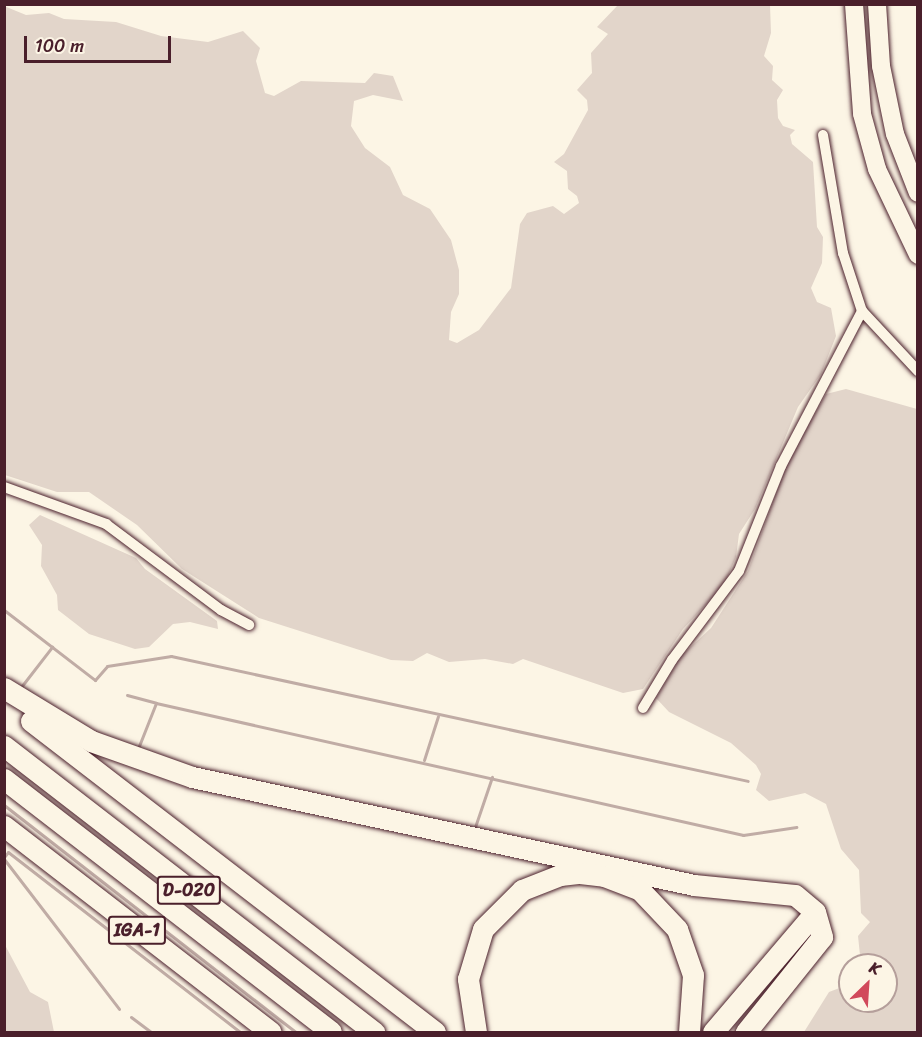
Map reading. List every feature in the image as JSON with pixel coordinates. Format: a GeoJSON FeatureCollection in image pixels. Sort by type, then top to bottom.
{"type":"FeatureCollection","features":[{"type":"Feature","properties":{"kind":"highway"},"geometry":{"type":"LineString","coordinates":[[4,688],[91,741],[192,777],[694,885],[757,894],[787,892],[815,912],[823,931],[818,944],[746,1032]]}},
{"type":"Feature","properties":{"kind":"highway"},"geometry":{"type":"LineString","coordinates":[[4,700],[435,1032]]}},
{"type":"Feature","properties":{"kind":"highway","name":"D-020"},"geometry":{"type":"LineString","coordinates":[[4,746],[374,1032]]}},
{"type":"Feature","properties":{"kind":"highway","name":"D-020"},"geometry":{"type":"LineString","coordinates":[[4,779],[331,1032]]}},
{"type":"Feature","properties":{"kind":"highway","name":"IGA-1"},"geometry":{"type":"LineString","coordinates":[[4,826],[271,1032]]}},
{"type":"Feature","properties":{"kind":"highway"},"geometry":{"type":"LineString","coordinates":[[476,1032],[468,979],[483,929],[522,890],[560,875],[580,873],[604,876],[640,890],[677,929],[693,975],[689,1032]]}},
{"type":"Feature","properties":{"kind":"highway"},"geometry":{"type":"LineString","coordinates":[[713,1032],[815,912]]}},
{"type":"Feature","properties":{"kind":"main road"},"geometry":{"type":"LineString","coordinates":[[854,4],[862,114],[877,168],[918,255]]}},
{"type":"Feature","properties":{"kind":"main road"},"geometry":{"type":"LineString","coordinates":[[877,4],[881,66],[895,134],[918,193]]}},
{"type":"Feature","properties":{"kind":"street"},"geometry":{"type":"LineString","coordinates":[[824,135],[843,253],[861,311],[918,370]]}},
{"type":"Feature","properties":{"kind":"street"},"geometry":{"type":"LineString","coordinates":[[643,708],[672,660],[735,579],[781,466],[861,311]]}},
{"type":"Feature","properties":{"kind":"street"},"geometry":{"type":"LineString","coordinates":[[4,487],[106,524],[221,610],[249,625]]}},
{"type":"Feature","properties":{"kind":"shaded area"},"geometry":{"type":"Polygon","coordinates":[[[618,5],[770,5],[771,33],[764,56],[773,66],[772,80],[783,90],[777,100],[778,118],[783,126],[795,130],[790,135],[792,144],[813,162],[817,227],[823,237],[822,263],[811,288],[817,302],[831,308],[836,336],[821,374],[798,407],[755,509],[739,534],[736,557],[724,585],[683,629],[643,689],[623,693],[523,659],[513,664],[485,659],[449,662],[427,653],[413,661],[391,660],[259,618],[182,569],[137,525],[89,492],[57,492],[5,475],[4,6],[26,15],[49,13],[64,19],[116,22],[161,36],[208,42],[243,31],[260,48],[256,61],[265,93],[274,96],[301,81],[365,83],[374,73],[393,76],[403,101],[373,95],[354,101],[351,126],[365,148],[390,167],[403,195],[430,209],[451,240],[459,270],[459,294],[451,312],[449,340],[457,343],[479,330],[511,288],[520,224],[527,213],[553,206],[564,214],[579,203],[577,196],[568,189],[567,171],[554,162],[564,154],[588,110],[587,100],[577,90],[592,73],[591,53],[608,34],[597,27],[618,5]]]}},
{"type":"Feature","properties":{"kind":"shaded area"},"geometry":{"type":"Polygon","coordinates":[[[846,389],[917,409],[917,1032],[804,1032],[829,992],[838,989],[838,1013],[898,1013],[898,953],[860,953],[858,936],[870,922],[861,913],[859,870],[841,849],[826,804],[805,793],[769,801],[756,790],[761,774],[756,765],[731,743],[669,712],[656,698],[681,656],[711,628],[748,571],[787,463],[826,394],[846,389]]]}},
{"type":"Feature","properties":{"kind":"shaded area"},"geometry":{"type":"Polygon","coordinates":[[[40,515],[136,558],[145,569],[217,621],[218,629],[190,622],[173,624],[149,647],[135,649],[89,634],[58,610],[57,595],[41,566],[42,545],[29,525],[40,515]]]}},
{"type":"Feature","properties":{"kind":"shaded area"},"geometry":{"type":"Polygon","coordinates":[[[5,945],[30,992],[48,1002],[54,1032],[5,1032],[5,945]]]}},
{"type":"Feature","properties":{"kind":"waterway"},"geometry":{"type":"LineString","coordinates":[[4,610],[95,680],[107,666],[171,656],[748,781]]}},
{"type":"Feature","properties":{"kind":"waterway"},"geometry":{"type":"LineString","coordinates":[[21,687],[52,647]]}},
{"type":"Feature","properties":{"kind":"waterway"},"geometry":{"type":"LineString","coordinates":[[127,695],[156,703],[139,746]]}},
{"type":"Feature","properties":{"kind":"waterway"},"geometry":{"type":"LineString","coordinates":[[156,703],[743,835],[796,827]]}},
{"type":"Feature","properties":{"kind":"waterway"},"geometry":{"type":"LineString","coordinates":[[424,760],[438,716]]}},
{"type":"Feature","properties":{"kind":"waterway"},"geometry":{"type":"LineString","coordinates":[[475,827],[492,777]]}},
{"type":"Feature","properties":{"kind":"waterway"},"geometry":{"type":"LineString","coordinates":[[4,805],[296,1032]]}},
{"type":"Feature","properties":{"kind":"waterway"},"geometry":{"type":"LineString","coordinates":[[4,857],[8,852],[240,1032]]}},
{"type":"Feature","properties":{"kind":"waterway"},"geometry":{"type":"LineString","coordinates":[[4,859],[119,1009]]}},
{"type":"Feature","properties":{"kind":"waterway"},"geometry":{"type":"LineString","coordinates":[[131,1017],[151,1032]]}}]}
